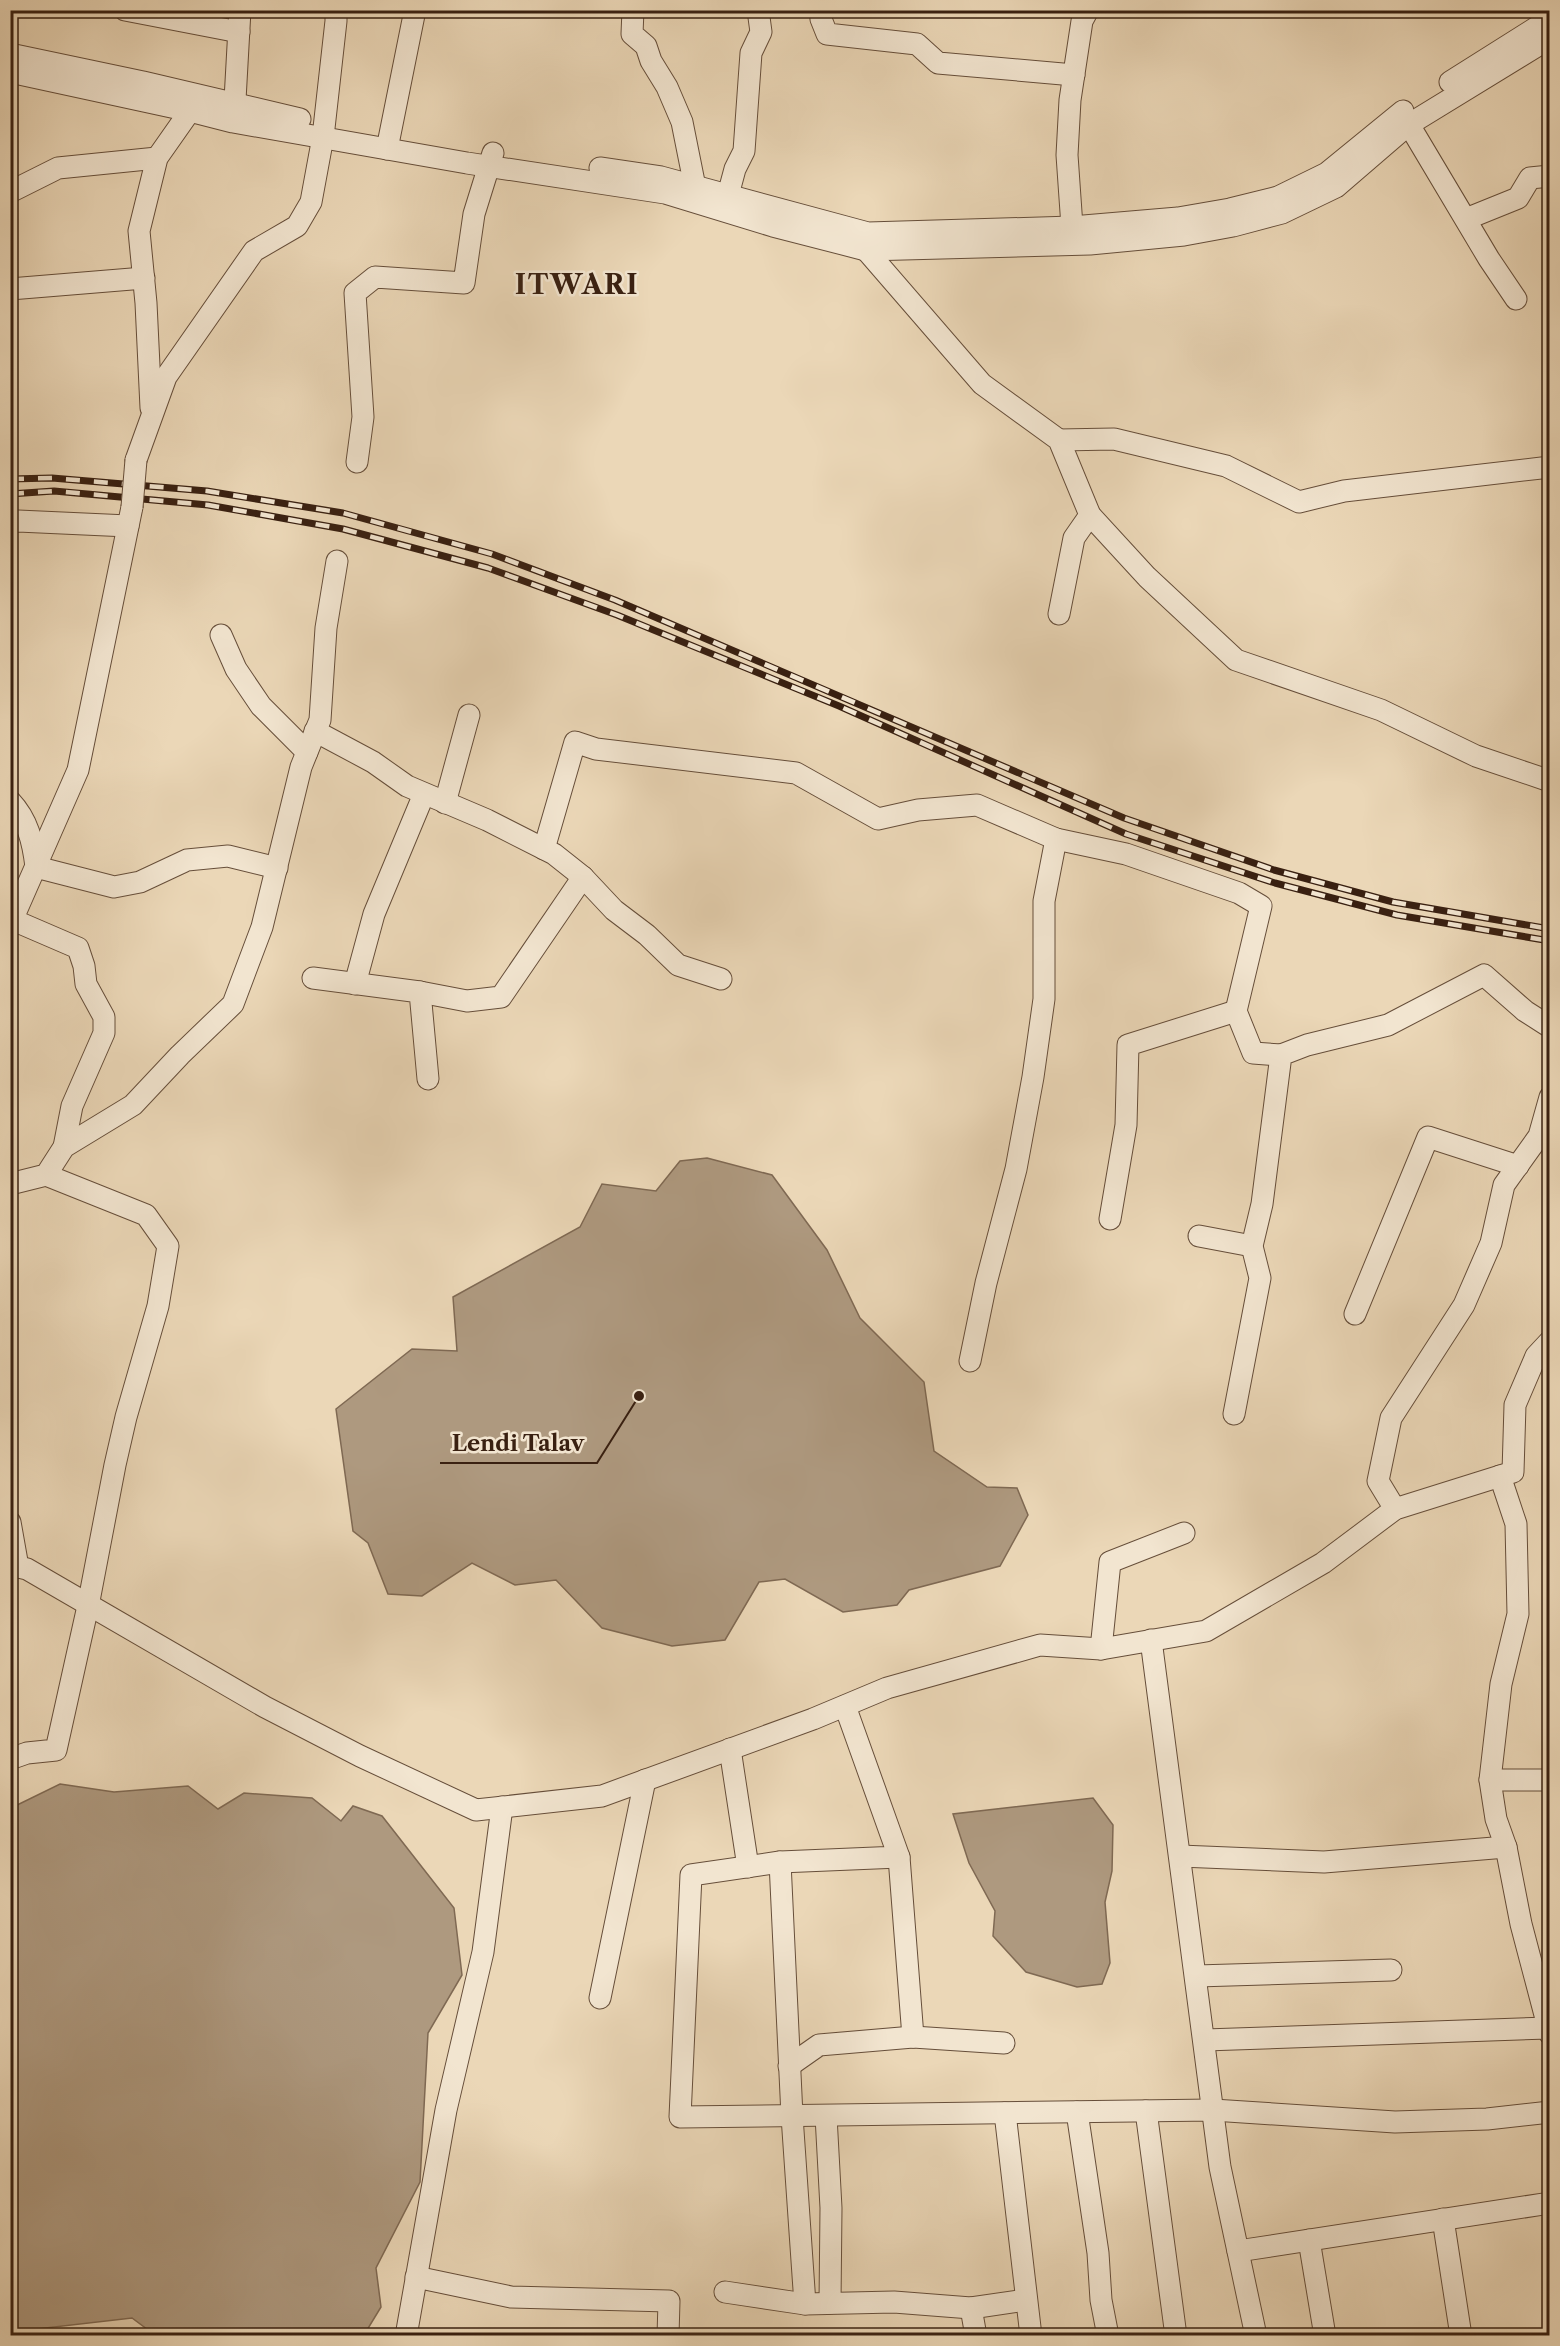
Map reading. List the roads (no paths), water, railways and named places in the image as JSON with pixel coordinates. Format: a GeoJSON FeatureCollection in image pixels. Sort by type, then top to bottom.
{"type":"FeatureCollection","features":[{"type":"Feature","properties":{"kind":"street"},"geometry":{"type":"LineString","coordinates":[[125,10],[239,32]]}},
{"type":"Feature","properties":{"kind":"street"},"geometry":{"type":"LineString","coordinates":[[234,113],[240,10]]}},
{"type":"Feature","properties":{"kind":"street"},"geometry":{"type":"LineString","coordinates":[[46,1175],[64,1148],[72,1106],[104,1033],[104,1017],[86,984],[84,966],[78,948],[11,923],[78,770],[130,517],[136,460],[166,377],[254,251],[297,226],[311,202],[324,131],[336,10]]}},
{"type":"Feature","properties":{"kind":"street"},"geometry":{"type":"LineString","coordinates":[[388,143],[415,10]]}},
{"type":"Feature","properties":{"kind":"street"},"geometry":{"type":"LineString","coordinates":[[633,10],[632,34],[646,46],[651,61],[667,87],[678,113],[697,195]]}},
{"type":"Feature","properties":{"kind":"street"},"geometry":{"type":"LineString","coordinates":[[728,195],[735,169],[744,151],[751,53],[761,32],[758,10]]}},
{"type":"Feature","properties":{"kind":"street"},"geometry":{"type":"LineString","coordinates":[[820,10],[827,34],[917,44],[938,63],[1074,75]]}},
{"type":"Feature","properties":{"kind":"street"},"geometry":{"type":"LineString","coordinates":[[1073,236],[1067,155],[1074,75],[1082,21],[1088,10]]}},
{"type":"Feature","properties":{"kind":"street"},"geometry":{"type":"LineString","coordinates":[[10,54],[234,113],[324,131],[554,169],[661,177],[697,195],[867,242],[1073,236],[1230,209],[1278,197],[1327,172],[1545,26]]}},
{"type":"Feature","properties":{"kind":"street"},"geometry":{"type":"LineString","coordinates":[[10,72],[192,102]]}},
{"type":"Feature","properties":{"kind":"street"},"geometry":{"type":"LineString","coordinates":[[151,417],[144,278],[139,231],[157,158],[192,102]]}},
{"type":"Feature","properties":{"kind":"street"},"geometry":{"type":"LineString","coordinates":[[1405,119],[1516,299]]}},
{"type":"Feature","properties":{"kind":"street"},"geometry":{"type":"LineString","coordinates":[[10,192],[58,168],[157,158]]}},
{"type":"Feature","properties":{"kind":"street"},"geometry":{"type":"LineString","coordinates":[[357,462],[363,417],[355,293],[375,277],[464,283],[474,214],[491,160]]}},
{"type":"Feature","properties":{"kind":"street"},"geometry":{"type":"LineString","coordinates":[[1466,219],[1518,198],[1530,178],[1550,176]]}},
{"type":"Feature","properties":{"kind":"street"},"geometry":{"type":"LineString","coordinates":[[697,195],[728,195],[867,242],[982,384],[1059,440],[1090,515],[1147,577],[1236,660],[1381,710],[1476,756],[1550,781]]}},
{"type":"Feature","properties":{"kind":"street"},"geometry":{"type":"LineString","coordinates":[[10,289],[144,278]]}},
{"type":"Feature","properties":{"kind":"street"},"geometry":{"type":"LineString","coordinates":[[1059,440],[1114,439],[1157,448],[1226,466],[1299,502],[1344,491],[1550,467]]}},
{"type":"Feature","properties":{"kind":"street"},"geometry":{"type":"LineString","coordinates":[[1059,614],[1074,538],[1090,515]]}},
{"type":"Feature","properties":{"kind":"street"},"geometry":{"type":"LineString","coordinates":[[10,523],[130,517]]}},
{"type":"Feature","properties":{"kind":"street"},"geometry":{"type":"LineString","coordinates":[[64,1148],[133,1105],[233,1004],[262,927],[301,766],[320,720],[326,628],[336,561]]}},
{"type":"Feature","properties":{"kind":"street"},"geometry":{"type":"LineString","coordinates":[[221,635],[236,669],[261,706],[307,752]]}},
{"type":"Feature","properties":{"kind":"street"},"geometry":{"type":"LineString","coordinates":[[445,803],[469,715]]}},
{"type":"Feature","properties":{"kind":"street"},"geometry":{"type":"LineString","coordinates":[[315,730],[424,794],[487,820],[554,854],[583,877],[614,910],[647,935],[678,965],[721,979]]}},
{"type":"Feature","properties":{"kind":"street"},"geometry":{"type":"LineString","coordinates":[[544,849],[575,742],[596,749],[796,773],[878,819],[918,810],[977,805],[1056,838],[1126,854],[1239,893],[1261,906],[1236,1011],[1253,1053],[1281,1055],[1307,1045],[1388,1025],[1484,975],[1525,1011],[1550,1027]]}},
{"type":"Feature","properties":{"kind":"street"},"geometry":{"type":"LineString","coordinates":[[355,984],[374,914],[424,794]]}},
{"type":"Feature","properties":{"kind":"street"},"geometry":{"type":"LineString","coordinates":[[10,801],[19,810],[33,840],[36,867]]}},
{"type":"Feature","properties":{"kind":"street"},"geometry":{"type":"LineString","coordinates":[[970,1361],[986,1282],[1016,1169],[1033,1077],[1044,999],[1044,902],[1056,838]]}},
{"type":"Feature","properties":{"kind":"street"},"geometry":{"type":"LineString","coordinates":[[36,867],[114,887],[140,882],[187,860],[228,856],[276,868]]}},
{"type":"Feature","properties":{"kind":"street"},"geometry":{"type":"LineString","coordinates":[[313,978],[420,992],[467,1001],[501,997],[583,877]]}},
{"type":"Feature","properties":{"kind":"street"},"geometry":{"type":"LineString","coordinates":[[420,992],[428,1079]]}},
{"type":"Feature","properties":{"kind":"street"},"geometry":{"type":"LineString","coordinates":[[1110,1219],[1126,1125],[1128,1045],[1236,1011]]}},
{"type":"Feature","properties":{"kind":"street"},"geometry":{"type":"LineString","coordinates":[[1234,1414],[1260,1278],[1252,1246],[1262,1204],[1281,1055]]}},
{"type":"Feature","properties":{"kind":"street"},"geometry":{"type":"LineString","coordinates":[[1395,1509],[1378,1481],[1391,1418],[1464,1305],[1491,1243],[1504,1185],[1539,1136],[1550,1097]]}},
{"type":"Feature","properties":{"kind":"street"},"geometry":{"type":"LineString","coordinates":[[1355,1314],[1428,1137],[1518,1166]]}},
{"type":"Feature","properties":{"kind":"street"},"geometry":{"type":"LineString","coordinates":[[10,1184],[46,1175],[146,1215],[168,1246],[158,1306],[126,1417],[115,1466],[88,1606],[56,1750],[27,1753],[10,1760]]}},
{"type":"Feature","properties":{"kind":"street"},"geometry":{"type":"LineString","coordinates":[[1198,1236],[1252,1246]]}},
{"type":"Feature","properties":{"kind":"street"},"geometry":{"type":"LineString","coordinates":[[10,1522],[14,1566],[27,1569],[265,1707],[360,1756],[476,1810],[602,1796],[846,1706],[887,1688],[1040,1645],[1101,1649],[1206,1631],[1323,1563],[1395,1509],[1513,1472],[1515,1405],[1536,1356],[1550,1341]]}},
{"type":"Feature","properties":{"kind":"street"},"geometry":{"type":"LineString","coordinates":[[1204,2040],[1549,2031],[1521,1924],[1506,1847],[1496,1819],[1490,1780],[1501,1684],[1518,1614],[1516,1524],[1500,1476]]}},
{"type":"Feature","properties":{"kind":"street"},"geometry":{"type":"LineString","coordinates":[[1101,1649],[1110,1562],[1184,1533]]}},
{"type":"Feature","properties":{"kind":"street"},"geometry":{"type":"LineString","coordinates":[[1151,1640],[1197,1976],[1220,2167],[1256,2336]]}},
{"type":"Feature","properties":{"kind":"street"},"geometry":{"type":"LineString","coordinates":[[846,1706],[899,1857],[913,2037]]}},
{"type":"Feature","properties":{"kind":"street"},"geometry":{"type":"LineString","coordinates":[[730,1749],[748,1867]]}},
{"type":"Feature","properties":{"kind":"street"},"geometry":{"type":"LineString","coordinates":[[600,1998],[645,1780]]}},
{"type":"Feature","properties":{"kind":"street"},"geometry":{"type":"LineString","coordinates":[[1490,1780],[1550,1780]]}},
{"type":"Feature","properties":{"kind":"street"},"geometry":{"type":"LineString","coordinates":[[406,2336],[446,2109],[483,1952],[502,1807]]}},
{"type":"Feature","properties":{"kind":"street"},"geometry":{"type":"LineString","coordinates":[[1180,1856],[1324,1862],[1506,1847]]}},
{"type":"Feature","properties":{"kind":"street"},"geometry":{"type":"LineString","coordinates":[[899,1857],[780,1863],[691,1875],[680,2117],[1213,2110],[1395,2122],[1487,2119],[1550,2112]]}},
{"type":"Feature","properties":{"kind":"street"},"geometry":{"type":"LineString","coordinates":[[780,1863],[789,2066],[805,2304]]}},
{"type":"Feature","properties":{"kind":"street"},"geometry":{"type":"LineString","coordinates":[[1197,1976],[1391,1970]]}},
{"type":"Feature","properties":{"kind":"street"},"geometry":{"type":"LineString","coordinates":[[789,2066],[819,2045],[913,2037],[1004,2043]]}},
{"type":"Feature","properties":{"kind":"street"},"geometry":{"type":"LineString","coordinates":[[1146,2111],[1176,2336]]}},
{"type":"Feature","properties":{"kind":"street"},"geometry":{"type":"LineString","coordinates":[[1077,2112],[1098,2253],[1101,2300],[1108,2336]]}},
{"type":"Feature","properties":{"kind":"street"},"geometry":{"type":"LineString","coordinates":[[1005,2113],[1031,2336]]}},
{"type":"Feature","properties":{"kind":"street"},"geometry":{"type":"LineString","coordinates":[[826,2116],[831,2208],[830,2303]]}},
{"type":"Feature","properties":{"kind":"street"},"geometry":{"type":"LineString","coordinates":[[1238,2251],[1550,2203]]}},
{"type":"Feature","properties":{"kind":"street"},"geometry":{"type":"LineString","coordinates":[[1443,2219],[1461,2336]]}},
{"type":"Feature","properties":{"kind":"street"},"geometry":{"type":"LineString","coordinates":[[1310,2240],[1325,2336]]}},
{"type":"Feature","properties":{"kind":"street"},"geometry":{"type":"LineString","coordinates":[[416,2277],[511,2297],[669,2301],[668,2336]]}},
{"type":"Feature","properties":{"kind":"street"},"geometry":{"type":"LineString","coordinates":[[725,2292],[805,2304],[894,2302],[971,2308],[1026,2300]]}},
{"type":"Feature","properties":{"kind":"street"},"geometry":{"type":"LineString","coordinates":[[971,2308],[975,2336]]}},
{"type":"Feature","properties":{"kind":"railway"},"geometry":{"type":"LineString","coordinates":[[10,479],[52,478],[207,491],[343,513],[492,554],[615,600],[1124,818],[1274,870],[1393,902],[1550,929]]}},
{"type":"Feature","properties":{"kind":"railway"},"geometry":{"type":"LineString","coordinates":[[10,494],[54,491],[208,505],[343,529],[488,568],[617,615],[839,706],[1126,834],[1275,883],[1397,915],[1550,941]]}},
{"type":"Feature","properties":{"kind":"place","name":"Lendi Talav"},"geometry":{"type":"Point","coordinates":[639,1396]}},
{"type":"Feature","properties":{"kind":"district","name":"ITWARI"},"geometry":{"type":"Point","coordinates":[577,285]}}]}
